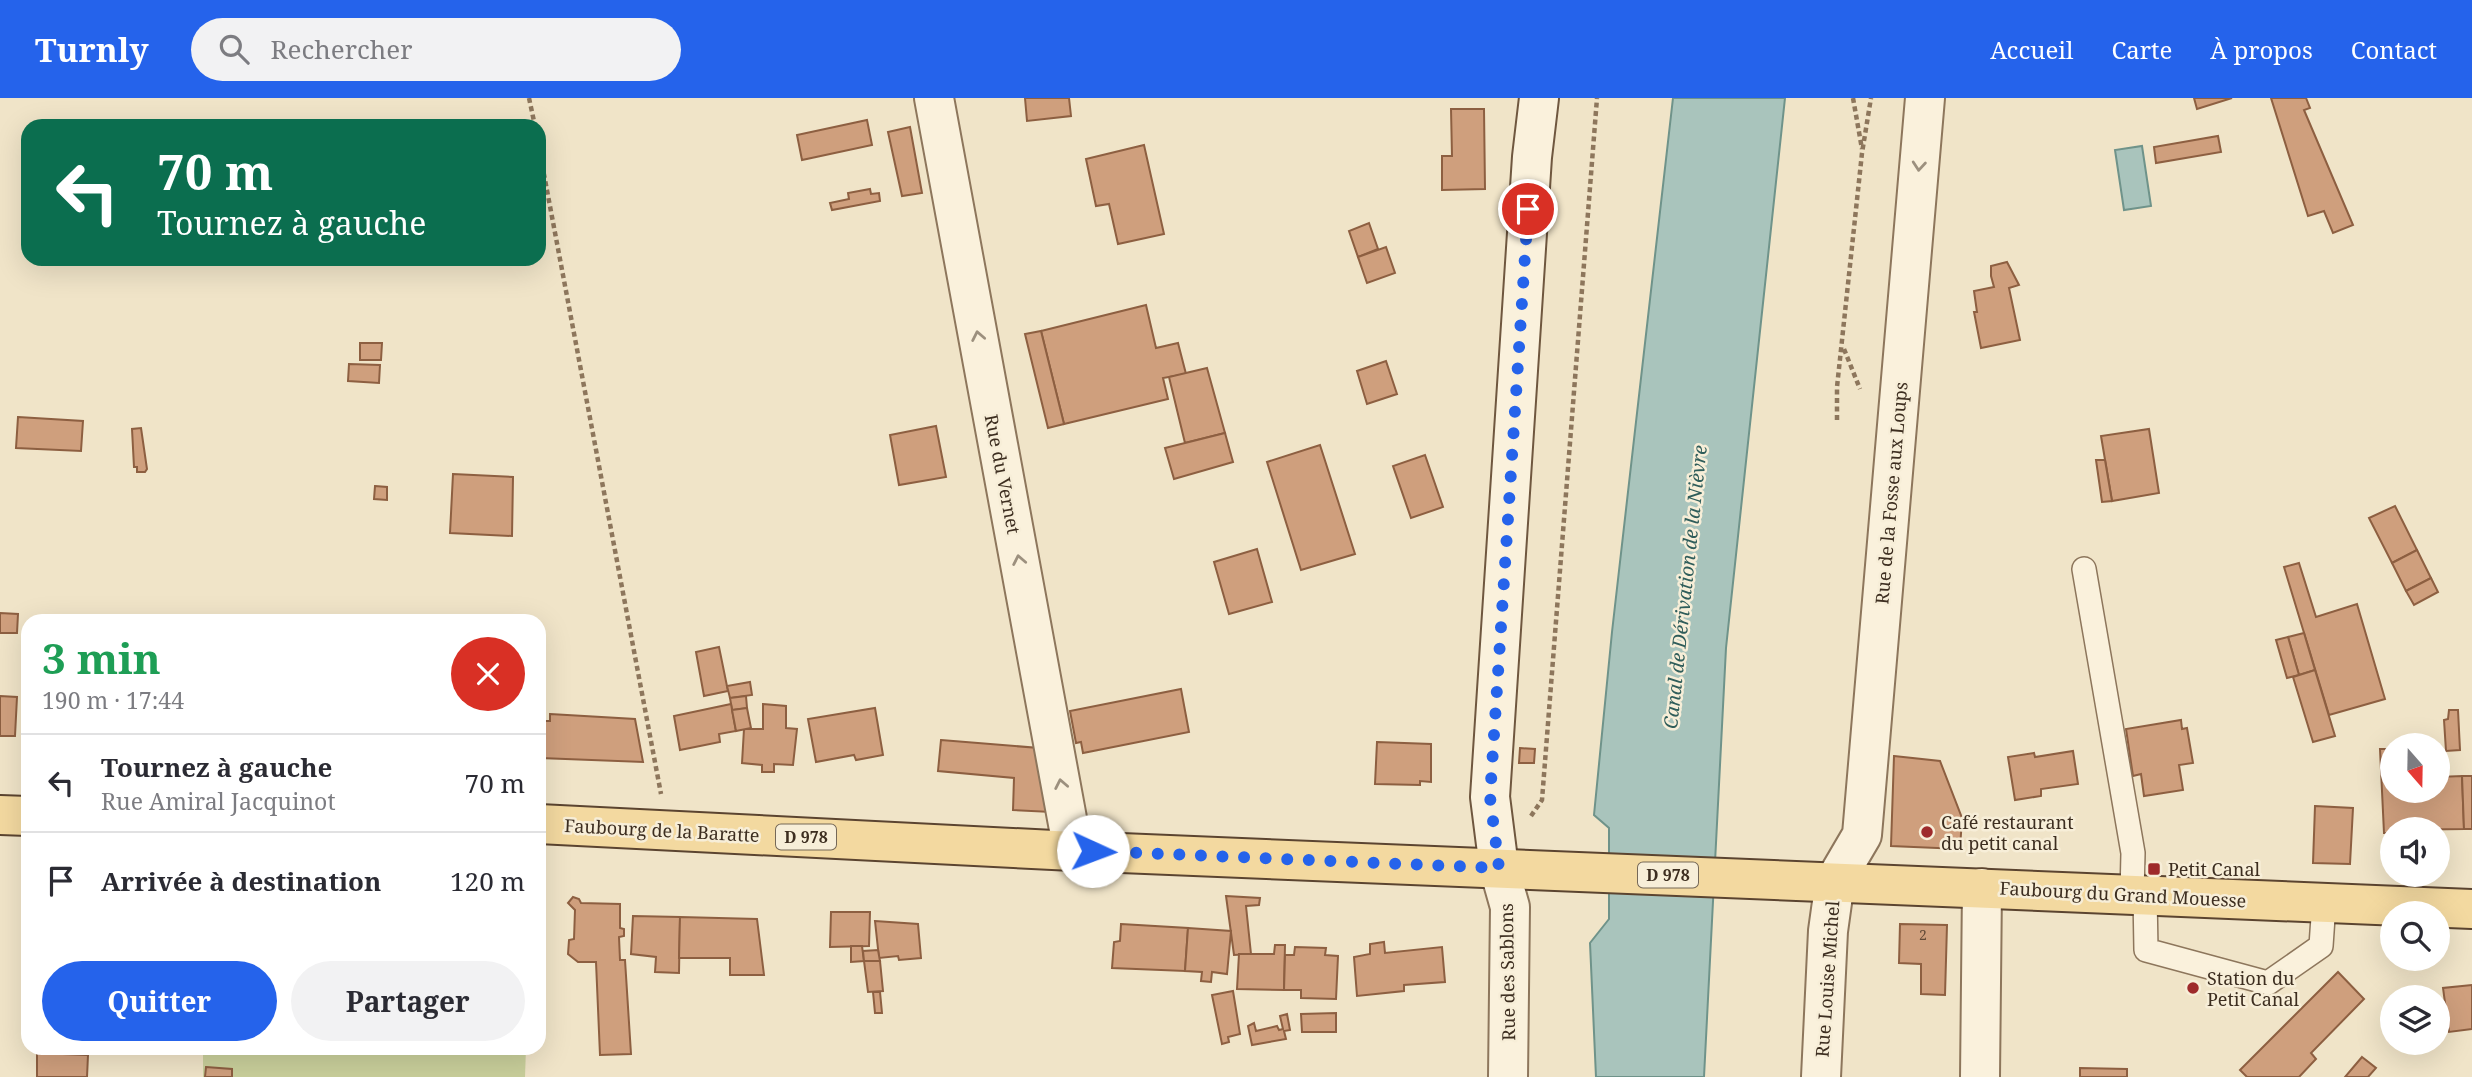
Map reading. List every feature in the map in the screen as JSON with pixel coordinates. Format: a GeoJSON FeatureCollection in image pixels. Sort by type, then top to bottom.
{"type":"FeatureCollection","features":[{"type":"Feature","properties":{"kind":"main road"},"geometry":{"type":"LineString","coordinates":[[0,814],[21,816]]}},
{"type":"Feature","properties":{"kind":"main road","name":"Faubourg de la Baratte"},"geometry":{"type":"LineString","coordinates":[[546,824],[1073,851],[1499,868]]}},
{"type":"Feature","properties":{"kind":"main road","name":"Faubourg du Grand Mouesse"},"geometry":{"type":"LineString","coordinates":[[1499,868],[2472,909]]}},
{"type":"Feature","properties":{"kind":"street","name":"Rue du Vernet"},"geometry":{"type":"LineString","coordinates":[[934,98],[1073,851]]}},
{"type":"Feature","properties":{"kind":"street","name":"Rue des Sablons"},"geometry":{"type":"LineString","coordinates":[[1508,1077],[1510,907],[1499,868],[1490,797],[1532,157],[1539,98]]}},
{"type":"Feature","properties":{"kind":"street","name":"Rue de la Fosse aux Loups"},"geometry":{"type":"LineString","coordinates":[[1835,881],[1862,835],[1925,98]]}},
{"type":"Feature","properties":{"kind":"street","name":"Rue Louise Michel"},"geometry":{"type":"LineString","coordinates":[[1821,1077],[1828,931],[1835,881]]}},
{"type":"Feature","properties":{"kind":"street"},"geometry":{"type":"LineString","coordinates":[[1980,1077],[1982,888]]}},
{"type":"Feature","properties":{"kind":"lane"},"geometry":{"type":"LineString","coordinates":[[2084,569],[2133,853],[2146,950],[2268,983],[2321,946],[2324,903]]}},
{"type":"Feature","properties":{"kind":"path"},"geometry":{"type":"LineString","coordinates":[[529,98],[534,119]]}},
{"type":"Feature","properties":{"kind":"path"},"geometry":{"type":"LineString","coordinates":[[1499,868],[1542,800],[1597,98]]}},
{"type":"Feature","properties":{"kind":"path"},"geometry":{"type":"LineString","coordinates":[[1853,98],[1862,153]]}},
{"type":"Feature","properties":{"kind":"path"},"geometry":{"type":"LineString","coordinates":[[1837,420],[1837,387],[1862,153],[1871,98]]}},
{"type":"Feature","properties":{"kind":"path"},"geometry":{"type":"LineString","coordinates":[[546,185],[668,830]]}},
{"type":"Feature","properties":{"kind":"path"},"geometry":{"type":"LineString","coordinates":[[1843,344],[1847,361],[1860,389]]}},
{"type":"Feature","properties":{"kind":"green space"},"geometry":{"type":"Polygon","coordinates":[[[203,1055],[526,1055],[525,1077],[203,1077],[203,1055]]]}},
{"type":"Feature","properties":{"kind":"water","name":"Canal de Dérivation de la Nièvre"},"geometry":{"type":"Polygon","coordinates":[[[1673,98],[1785,98],[1726,648],[1704,1077],[1596,1077],[1590,943],[1609,919],[1609,828],[1594,815],[1612,632],[1673,98]]]}},
{"type":"Feature","properties":{"kind":"water"},"geometry":{"type":"Polygon","coordinates":[[[2142,146],[2151,206],[2124,210],[2115,150],[2142,146]]]}},
{"type":"Feature","properties":{"kind":"building"},"geometry":{"type":"Polygon","coordinates":[[[1025,98],[1069,98],[1071,116],[1027,121],[1025,98]]]}},
{"type":"Feature","properties":{"kind":"building"},"geometry":{"type":"Polygon","coordinates":[[[2194,98],[2232,98],[2197,109],[2194,98]]]}},
{"type":"Feature","properties":{"kind":"building"},"geometry":{"type":"Polygon","coordinates":[[[2271,98],[2306,98],[2310,108],[2304,110],[2353,225],[2333,233],[2324,211],[2308,216],[2271,98]]]}},
{"type":"Feature","properties":{"kind":"building"},"geometry":{"type":"Polygon","coordinates":[[[1451,109],[1484,109],[1485,189],[1442,190],[1442,156],[1452,156],[1451,109]]]}},
{"type":"Feature","properties":{"kind":"building"},"geometry":{"type":"Polygon","coordinates":[[[867,120],[872,145],[802,160],[797,135],[867,120]]]}},
{"type":"Feature","properties":{"kind":"building"},"geometry":{"type":"Polygon","coordinates":[[[910,127],[922,193],[902,196],[888,132],[910,127]]]}},
{"type":"Feature","properties":{"kind":"building"},"geometry":{"type":"Polygon","coordinates":[[[2218,136],[2221,152],[2156,163],[2154,147],[2218,136]]]}},
{"type":"Feature","properties":{"kind":"building"},"geometry":{"type":"Polygon","coordinates":[[[1144,145],[1164,234],[1118,244],[1109,204],[1096,206],[1086,159],[1144,145]]]}},
{"type":"Feature","properties":{"kind":"building"},"geometry":{"type":"Polygon","coordinates":[[[870,189],[871,194],[879,193],[880,201],[832,210],[830,203],[849,199],[848,193],[870,189]]]}},
{"type":"Feature","properties":{"kind":"building"},"geometry":{"type":"Polygon","coordinates":[[[1369,223],[1378,249],[1358,257],[1349,231],[1369,223]]]}},
{"type":"Feature","properties":{"kind":"building"},"geometry":{"type":"Polygon","coordinates":[[[1386,247],[1395,273],[1367,283],[1358,257],[1386,247]]]}},
{"type":"Feature","properties":{"kind":"building"},"geometry":{"type":"Polygon","coordinates":[[[2007,262],[2019,285],[2009,288],[2020,340],[1981,348],[1974,312],[1977,312],[1974,291],[1994,287],[1991,266],[2007,262]]]}},
{"type":"Feature","properties":{"kind":"building"},"geometry":{"type":"Polygon","coordinates":[[[1146,305],[1156,348],[1178,343],[1186,374],[1163,378],[1168,399],[1064,424],[1041,331],[1146,305]]]}},
{"type":"Feature","properties":{"kind":"building"},"geometry":{"type":"Polygon","coordinates":[[[1041,331],[1064,424],[1048,428],[1025,334],[1041,331]]]}},
{"type":"Feature","properties":{"kind":"building"},"geometry":{"type":"Polygon","coordinates":[[[360,343],[382,343],[381,360],[360,360],[360,343]]]}},
{"type":"Feature","properties":{"kind":"building"},"geometry":{"type":"Polygon","coordinates":[[[1386,361],[1397,394],[1367,404],[1357,371],[1386,361]]]}},
{"type":"Feature","properties":{"kind":"building"},"geometry":{"type":"Polygon","coordinates":[[[349,364],[380,365],[379,383],[348,381],[349,364]]]}},
{"type":"Feature","properties":{"kind":"building"},"geometry":{"type":"Polygon","coordinates":[[[1207,368],[1225,433],[1185,443],[1169,377],[1207,368]]]}},
{"type":"Feature","properties":{"kind":"building"},"geometry":{"type":"Polygon","coordinates":[[[18,417],[83,421],[81,451],[16,448],[18,417]]]}},
{"type":"Feature","properties":{"kind":"building"},"geometry":{"type":"Polygon","coordinates":[[[936,426],[946,477],[899,485],[890,435],[936,426]]]}},
{"type":"Feature","properties":{"kind":"building"},"geometry":{"type":"Polygon","coordinates":[[[141,428],[147,469],[145,472],[137,472],[137,467],[134,467],[132,429],[141,428]]]}},
{"type":"Feature","properties":{"kind":"building"},"geometry":{"type":"Polygon","coordinates":[[[2149,429],[2159,493],[2112,501],[2101,436],[2149,429]]]}},
{"type":"Feature","properties":{"kind":"building"},"geometry":{"type":"Polygon","coordinates":[[[1225,433],[1233,462],[1174,479],[1165,448],[1225,433]]]}},
{"type":"Feature","properties":{"kind":"building"},"geometry":{"type":"Polygon","coordinates":[[[1320,445],[1355,554],[1301,570],[1267,462],[1320,445]]]}},
{"type":"Feature","properties":{"kind":"building"},"geometry":{"type":"Polygon","coordinates":[[[1425,455],[1443,507],[1411,518],[1393,466],[1425,455]]]}},
{"type":"Feature","properties":{"kind":"building"},"geometry":{"type":"Polygon","coordinates":[[[2096,460],[2105,460],[2112,501],[2102,502],[2096,460]]]}},
{"type":"Feature","properties":{"kind":"building"},"geometry":{"type":"Polygon","coordinates":[[[453,474],[513,477],[512,536],[450,533],[453,474]]]}},
{"type":"Feature","properties":{"kind":"building"},"geometry":{"type":"Polygon","coordinates":[[[375,486],[387,487],[387,500],[374,499],[375,486]]]}},
{"type":"Feature","properties":{"kind":"building"},"geometry":{"type":"Polygon","coordinates":[[[2395,506],[2417,550],[2392,563],[2369,518],[2395,506]]]}},
{"type":"Feature","properties":{"kind":"building"},"geometry":{"type":"Polygon","coordinates":[[[1257,549],[1272,602],[1229,614],[1214,562],[1257,549]]]}},
{"type":"Feature","properties":{"kind":"building"},"geometry":{"type":"Polygon","coordinates":[[[2417,550],[2431,578],[2406,591],[2392,563],[2417,550]]]}},
{"type":"Feature","properties":{"kind":"building"},"geometry":{"type":"Polygon","coordinates":[[[2299,563],[2316,617],[2357,604],[2385,699],[2329,715],[2284,567],[2299,563]]]}},
{"type":"Feature","properties":{"kind":"building"},"geometry":{"type":"Polygon","coordinates":[[[2431,578],[2438,592],[2414,605],[2406,591],[2431,578]]]}},
{"type":"Feature","properties":{"kind":"building"},"geometry":{"type":"Polygon","coordinates":[[[0,613],[18,614],[17,633],[0,633],[0,613]]]}},
{"type":"Feature","properties":{"kind":"building"},"geometry":{"type":"Polygon","coordinates":[[[2304,633],[2315,670],[2299,675],[2288,637],[2304,633]]]}},
{"type":"Feature","properties":{"kind":"building"},"geometry":{"type":"Polygon","coordinates":[[[2288,637],[2299,675],[2287,678],[2276,640],[2288,637]]]}},
{"type":"Feature","properties":{"kind":"building"},"geometry":{"type":"Polygon","coordinates":[[[719,647],[728,691],[704,696],[696,652],[719,647]]]}},
{"type":"Feature","properties":{"kind":"building"},"geometry":{"type":"Polygon","coordinates":[[[2315,670],[2335,736],[2313,742],[2293,677],[2315,670]]]}},
{"type":"Feature","properties":{"kind":"building"},"geometry":{"type":"Polygon","coordinates":[[[750,682],[752,695],[730,698],[727,686],[750,682]]]}},
{"type":"Feature","properties":{"kind":"building"},"geometry":{"type":"Polygon","coordinates":[[[1181,689],[1189,732],[1083,753],[1081,742],[1076,743],[1070,711],[1181,689]]]}},
{"type":"Feature","properties":{"kind":"building"},"geometry":{"type":"Polygon","coordinates":[[[0,696],[17,697],[15,736],[0,736],[0,696]]]}},
{"type":"Feature","properties":{"kind":"building"},"geometry":{"type":"Polygon","coordinates":[[[746,696],[747,708],[732,710],[730,698],[746,696]]]}},
{"type":"Feature","properties":{"kind":"building"},"geometry":{"type":"Polygon","coordinates":[[[731,704],[736,731],[719,734],[720,742],[680,750],[674,716],[731,704]]]}},
{"type":"Feature","properties":{"kind":"building"},"geometry":{"type":"Polygon","coordinates":[[[763,704],[786,706],[786,728],[797,729],[793,765],[774,764],[774,772],[762,772],[762,765],[742,763],[744,729],[763,729],[763,704]]]}},
{"type":"Feature","properties":{"kind":"building"},"geometry":{"type":"Polygon","coordinates":[[[747,708],[751,728],[736,731],[732,710],[747,708]]]}},
{"type":"Feature","properties":{"kind":"building"},"geometry":{"type":"Polygon","coordinates":[[[875,708],[883,755],[856,760],[854,755],[816,762],[808,719],[875,708]]]}},
{"type":"Feature","properties":{"kind":"building"},"geometry":{"type":"Polygon","coordinates":[[[2449,710],[2458,710],[2460,750],[2450,751],[2450,733],[2445,733],[2444,720],[2448,719],[2449,710]]]}},
{"type":"Feature","properties":{"kind":"building"},"geometry":{"type":"Polygon","coordinates":[[[550,714],[635,719],[643,762],[546,758],[546,721],[550,721],[550,714]]]}},
{"type":"Feature","properties":{"kind":"building"},"geometry":{"type":"Polygon","coordinates":[[[2181,720],[2182,729],[2187,728],[2193,763],[2179,765],[2183,790],[2144,796],[2141,774],[2133,776],[2126,729],[2181,720]]]}},
{"type":"Feature","properties":{"kind":"building"},"geometry":{"type":"Polygon","coordinates":[[[941,740],[1039,748],[1051,812],[1013,810],[1014,778],[938,771],[941,740]]]}},
{"type":"Feature","properties":{"kind":"building"},"geometry":{"type":"Polygon","coordinates":[[[1377,742],[1431,744],[1431,782],[1420,781],[1420,785],[1375,784],[1377,742]]]}},
{"type":"Feature","properties":{"kind":"building"},"geometry":{"type":"Polygon","coordinates":[[[1520,748],[1535,749],[1534,763],[1519,763],[1520,748]]]}},
{"type":"Feature","properties":{"kind":"building"},"geometry":{"type":"Polygon","coordinates":[[[2073,751],[2078,784],[2041,789],[2041,796],[2015,800],[2008,757],[2034,753],[2035,757],[2073,751]]]}},
{"type":"Feature","properties":{"kind":"building"},"geometry":{"type":"Polygon","coordinates":[[[1894,756],[1940,761],[1962,818],[1960,849],[1891,846],[1894,756]]]}},
{"type":"Feature","properties":{"kind":"building"},"geometry":{"type":"Polygon","coordinates":[[[2450,776],[2462,776],[2464,829],[2450,829],[2450,817],[2383,817],[2383,803],[2450,803],[2450,776]]]}},
{"type":"Feature","properties":{"kind":"building"},"geometry":{"type":"Polygon","coordinates":[[[2462,776],[2472,776],[2472,829],[2464,829],[2462,776]]]}},
{"type":"Feature","properties":{"kind":"building"},"geometry":{"type":"Polygon","coordinates":[[[2315,806],[2353,808],[2350,864],[2313,863],[2315,806]]]}},
{"type":"Feature","properties":{"kind":"building"},"geometry":{"type":"Polygon","coordinates":[[[1226,896],[1260,898],[1259,905],[1246,906],[1251,954],[1234,955],[1226,896]]]}},
{"type":"Feature","properties":{"kind":"building"},"geometry":{"type":"Polygon","coordinates":[[[573,897],[581,903],[620,904],[620,928],[624,929],[624,936],[619,937],[620,960],[625,960],[631,1054],[600,1055],[596,962],[578,962],[568,954],[569,940],[574,939],[575,910],[568,903],[573,897]]]}},
{"type":"Feature","properties":{"kind":"building"},"geometry":{"type":"Polygon","coordinates":[[[831,912],[870,912],[869,946],[830,947],[831,912]]]}},
{"type":"Feature","properties":{"kind":"building"},"geometry":{"type":"Polygon","coordinates":[[[633,916],[680,917],[679,973],[655,972],[656,957],[631,954],[633,916]]]}},
{"type":"Feature","properties":{"kind":"building"},"geometry":{"type":"Polygon","coordinates":[[[680,917],[757,919],[764,975],[730,975],[730,958],[679,958],[680,917]]]}},
{"type":"Feature","properties":{"kind":"building"},"geometry":{"type":"Polygon","coordinates":[[[875,921],[918,924],[921,958],[879,958],[875,921]]]}},
{"type":"Feature","properties":{"kind":"building"},"geometry":{"type":"Polygon","coordinates":[[[1121,924],[1188,928],[1185,971],[1112,968],[1114,942],[1120,941],[1121,924]]]}},
{"type":"Feature","properties":{"kind":"building"},"geometry":{"type":"Polygon","coordinates":[[[1900,924],[1947,925],[1945,995],[1921,994],[1921,964],[1899,963],[1900,924]]]}},
{"type":"Feature","properties":{"kind":"building"},"geometry":{"type":"Polygon","coordinates":[[[1188,928],[1231,931],[1227,974],[1212,972],[1211,982],[1201,981],[1202,972],[1185,971],[1188,928]]]}},
{"type":"Feature","properties":{"kind":"building"},"geometry":{"type":"Polygon","coordinates":[[[1384,942],[1385,953],[1442,947],[1445,982],[1404,985],[1404,991],[1357,996],[1354,957],[1370,954],[1370,944],[1384,942]]]}},
{"type":"Feature","properties":{"kind":"building"},"geometry":{"type":"Polygon","coordinates":[[[1275,945],[1285,945],[1284,990],[1237,989],[1239,954],[1274,954],[1275,945]]]}},
{"type":"Feature","properties":{"kind":"building"},"geometry":{"type":"Polygon","coordinates":[[[851,946],[862,946],[864,961],[851,962],[851,946]]]}},
{"type":"Feature","properties":{"kind":"building"},"geometry":{"type":"Polygon","coordinates":[[[1295,947],[1326,948],[1325,955],[1338,956],[1336,999],[1301,998],[1301,990],[1284,990],[1285,955],[1294,955],[1295,947]]]}},
{"type":"Feature","properties":{"kind":"building"},"geometry":{"type":"Polygon","coordinates":[[[878,950],[880,961],[864,961],[863,951],[878,950]]]}},
{"type":"Feature","properties":{"kind":"building"},"geometry":{"type":"Polygon","coordinates":[[[864,961],[880,961],[883,991],[868,992],[864,961]]]}},
{"type":"Feature","properties":{"kind":"building"},"geometry":{"type":"Polygon","coordinates":[[[2338,972],[2364,999],[2311,1053],[2316,1059],[2299,1077],[2247,1077],[2240,1070],[2338,972]]]}},
{"type":"Feature","properties":{"kind":"building"},"geometry":{"type":"Polygon","coordinates":[[[2472,985],[2472,1029],[2450,1032],[2450,987],[2472,985]]]}},
{"type":"Feature","properties":{"kind":"building"},"geometry":{"type":"Polygon","coordinates":[[[1233,991],[1240,1034],[1228,1037],[1229,1042],[1222,1044],[1212,995],[1233,991]]]}},
{"type":"Feature","properties":{"kind":"building"},"geometry":{"type":"Polygon","coordinates":[[[873,992],[880,992],[882,1013],[875,1013],[873,992]]]}},
{"type":"Feature","properties":{"kind":"building"},"geometry":{"type":"Polygon","coordinates":[[[1336,1013],[1336,1032],[1302,1032],[1301,1014],[1336,1013]]]}},
{"type":"Feature","properties":{"kind":"building"},"geometry":{"type":"Polygon","coordinates":[[[1287,1014],[1290,1030],[1284,1031],[1286,1039],[1252,1045],[1248,1026],[1254,1023],[1256,1031],[1277,1026],[1279,1030],[1283,1029],[1280,1016],[1287,1014]]]}},
{"type":"Feature","properties":{"kind":"building"},"geometry":{"type":"Polygon","coordinates":[[[37,1055],[88,1055],[87,1077],[37,1077],[37,1055]]]}},
{"type":"Feature","properties":{"kind":"building"},"geometry":{"type":"Polygon","coordinates":[[[2362,1057],[2376,1068],[2368,1077],[2345,1077],[2362,1057]]]}},
{"type":"Feature","properties":{"kind":"building"},"geometry":{"type":"Polygon","coordinates":[[[206,1067],[232,1069],[232,1077],[205,1077],[206,1067]]]}},
{"type":"Feature","properties":{"kind":"building"},"geometry":{"type":"Polygon","coordinates":[[[2080,1068],[2127,1069],[2127,1077],[2080,1077],[2080,1068]]]}},
{"type":"Feature","properties":{"kind":"place","name":"Café restaurant du petit canal"},"geometry":{"type":"Point","coordinates":[1927,832]}},
{"type":"Feature","properties":{"kind":"place","name":"Petit Canal"},"geometry":{"type":"Point","coordinates":[2154,869]}},
{"type":"Feature","properties":{"kind":"place","name":"Station du Petit Canal"},"geometry":{"type":"Point","coordinates":[2193,988]}},
{"type":"Feature","properties":{"kind":"route"},"geometry":{"type":"LineString","coordinates":[[1093,851],[1499,868],[1490,797],[1528,209]]}}]}
